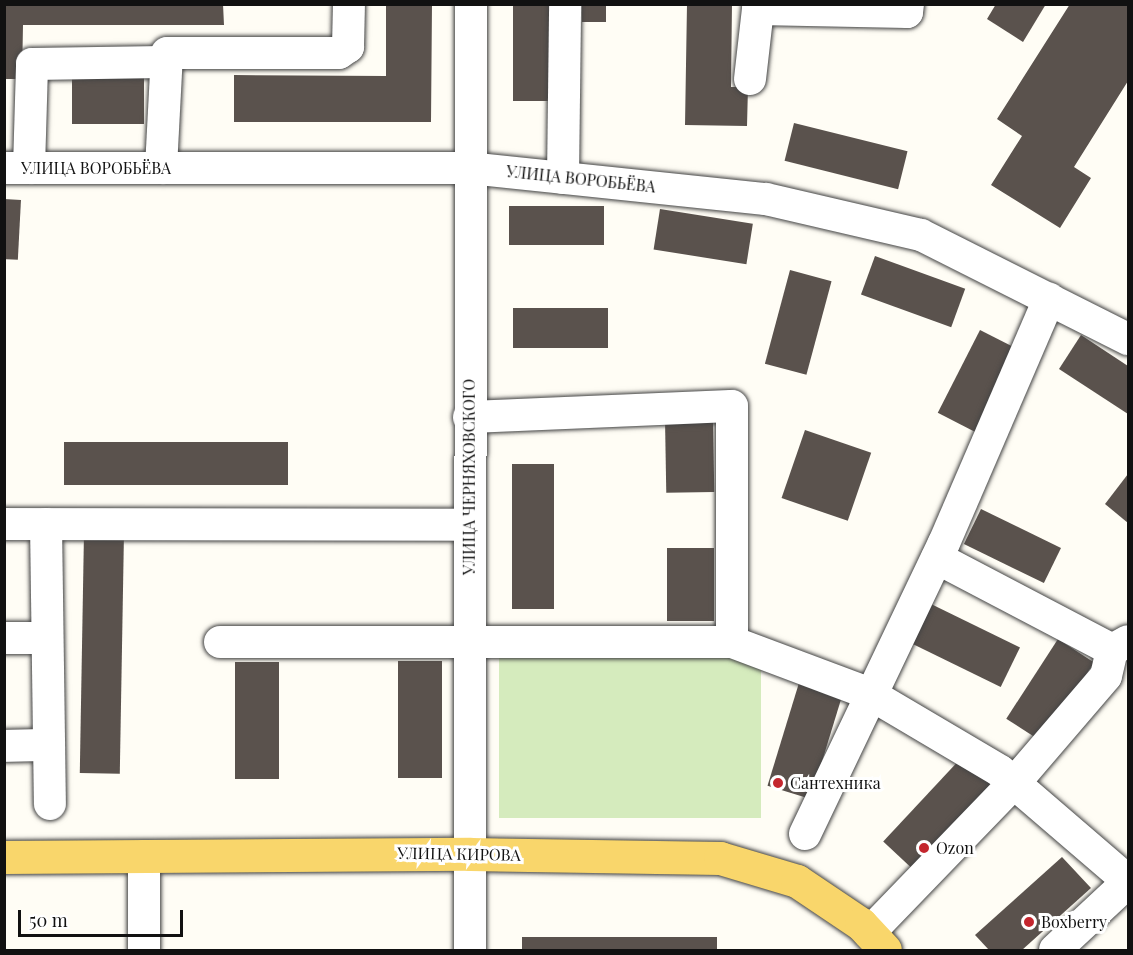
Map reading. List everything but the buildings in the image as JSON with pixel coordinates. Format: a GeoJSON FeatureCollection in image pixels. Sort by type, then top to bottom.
{"type":"FeatureCollection","features":[{"type":"Feature","properties":{"kind":"main road","name":"УЛИЦА КИРОВА"},"geometry":{"type":"LineString","coordinates":[[4,857],[470,854],[720,858],[797,881],[877,942]]}},
{"type":"Feature","properties":{"kind":"street"},"geometry":{"type":"LineString","coordinates":[[161,168],[163,62],[167,53],[176,50],[339,53],[348,47],[350,4]]}},
{"type":"Feature","properties":{"kind":"street","name":"УЛИЦА ЧЕРНЯХОВСКОГО"},"geometry":{"type":"LineString","coordinates":[[470,951],[469,168],[471,4]]}},
{"type":"Feature","properties":{"kind":"street"},"geometry":{"type":"LineString","coordinates":[[563,178],[565,4]]}},
{"type":"Feature","properties":{"kind":"street"},"geometry":{"type":"LineString","coordinates":[[750,79],[758,9],[908,12],[908,4]]}},
{"type":"Feature","properties":{"kind":"street"},"geometry":{"type":"LineString","coordinates":[[17,168],[32,64],[163,62]]}},
{"type":"Feature","properties":{"kind":"street","name":"УЛИЦА ВОРОБЬЁВА"},"geometry":{"type":"LineString","coordinates":[[17,168],[469,168],[766,199],[921,235],[1128,339]]}},
{"type":"Feature","properties":{"kind":"street"},"geometry":{"type":"LineString","coordinates":[[805,834],[937,558],[1049,299]]}},
{"type":"Feature","properties":{"kind":"street"},"geometry":{"type":"LineString","coordinates":[[469,417],[732,406],[732,642]]}},
{"type":"Feature","properties":{"kind":"street"},"geometry":{"type":"LineString","coordinates":[[4,524],[470,525]]}},
{"type":"Feature","properties":{"kind":"street"},"geometry":{"type":"LineString","coordinates":[[46,524],[50,804]]}},
{"type":"Feature","properties":{"kind":"street"},"geometry":{"type":"LineString","coordinates":[[877,942],[1107,676],[1120,645],[937,558]]}},
{"type":"Feature","properties":{"kind":"street"},"geometry":{"type":"LineString","coordinates":[[4,638],[47,638]]}},
{"type":"Feature","properties":{"kind":"street"},"geometry":{"type":"LineString","coordinates":[[220,642],[470,644],[732,642],[870,694],[1016,781],[1128,881],[1055,951]]}},
{"type":"Feature","properties":{"kind":"street"},"geometry":{"type":"LineString","coordinates":[[4,746],[49,746]]}},
{"type":"Feature","properties":{"kind":"street"},"geometry":{"type":"LineString","coordinates":[[144,856],[144,951]]}},
{"type":"Feature","properties":{"kind":"green space"},"geometry":{"type":"Polygon","coordinates":[[[499,654],[761,654],[761,818],[499,818],[499,654]]]}},
{"type":"Feature","properties":{"kind":"place","name":"Сантехника"},"geometry":{"type":"Point","coordinates":[778,783]}},
{"type":"Feature","properties":{"kind":"place","name":"Ozon"},"geometry":{"type":"Point","coordinates":[924,848]}},
{"type":"Feature","properties":{"kind":"place","name":"Boxberry"},"geometry":{"type":"Point","coordinates":[1029,922]}}]}
